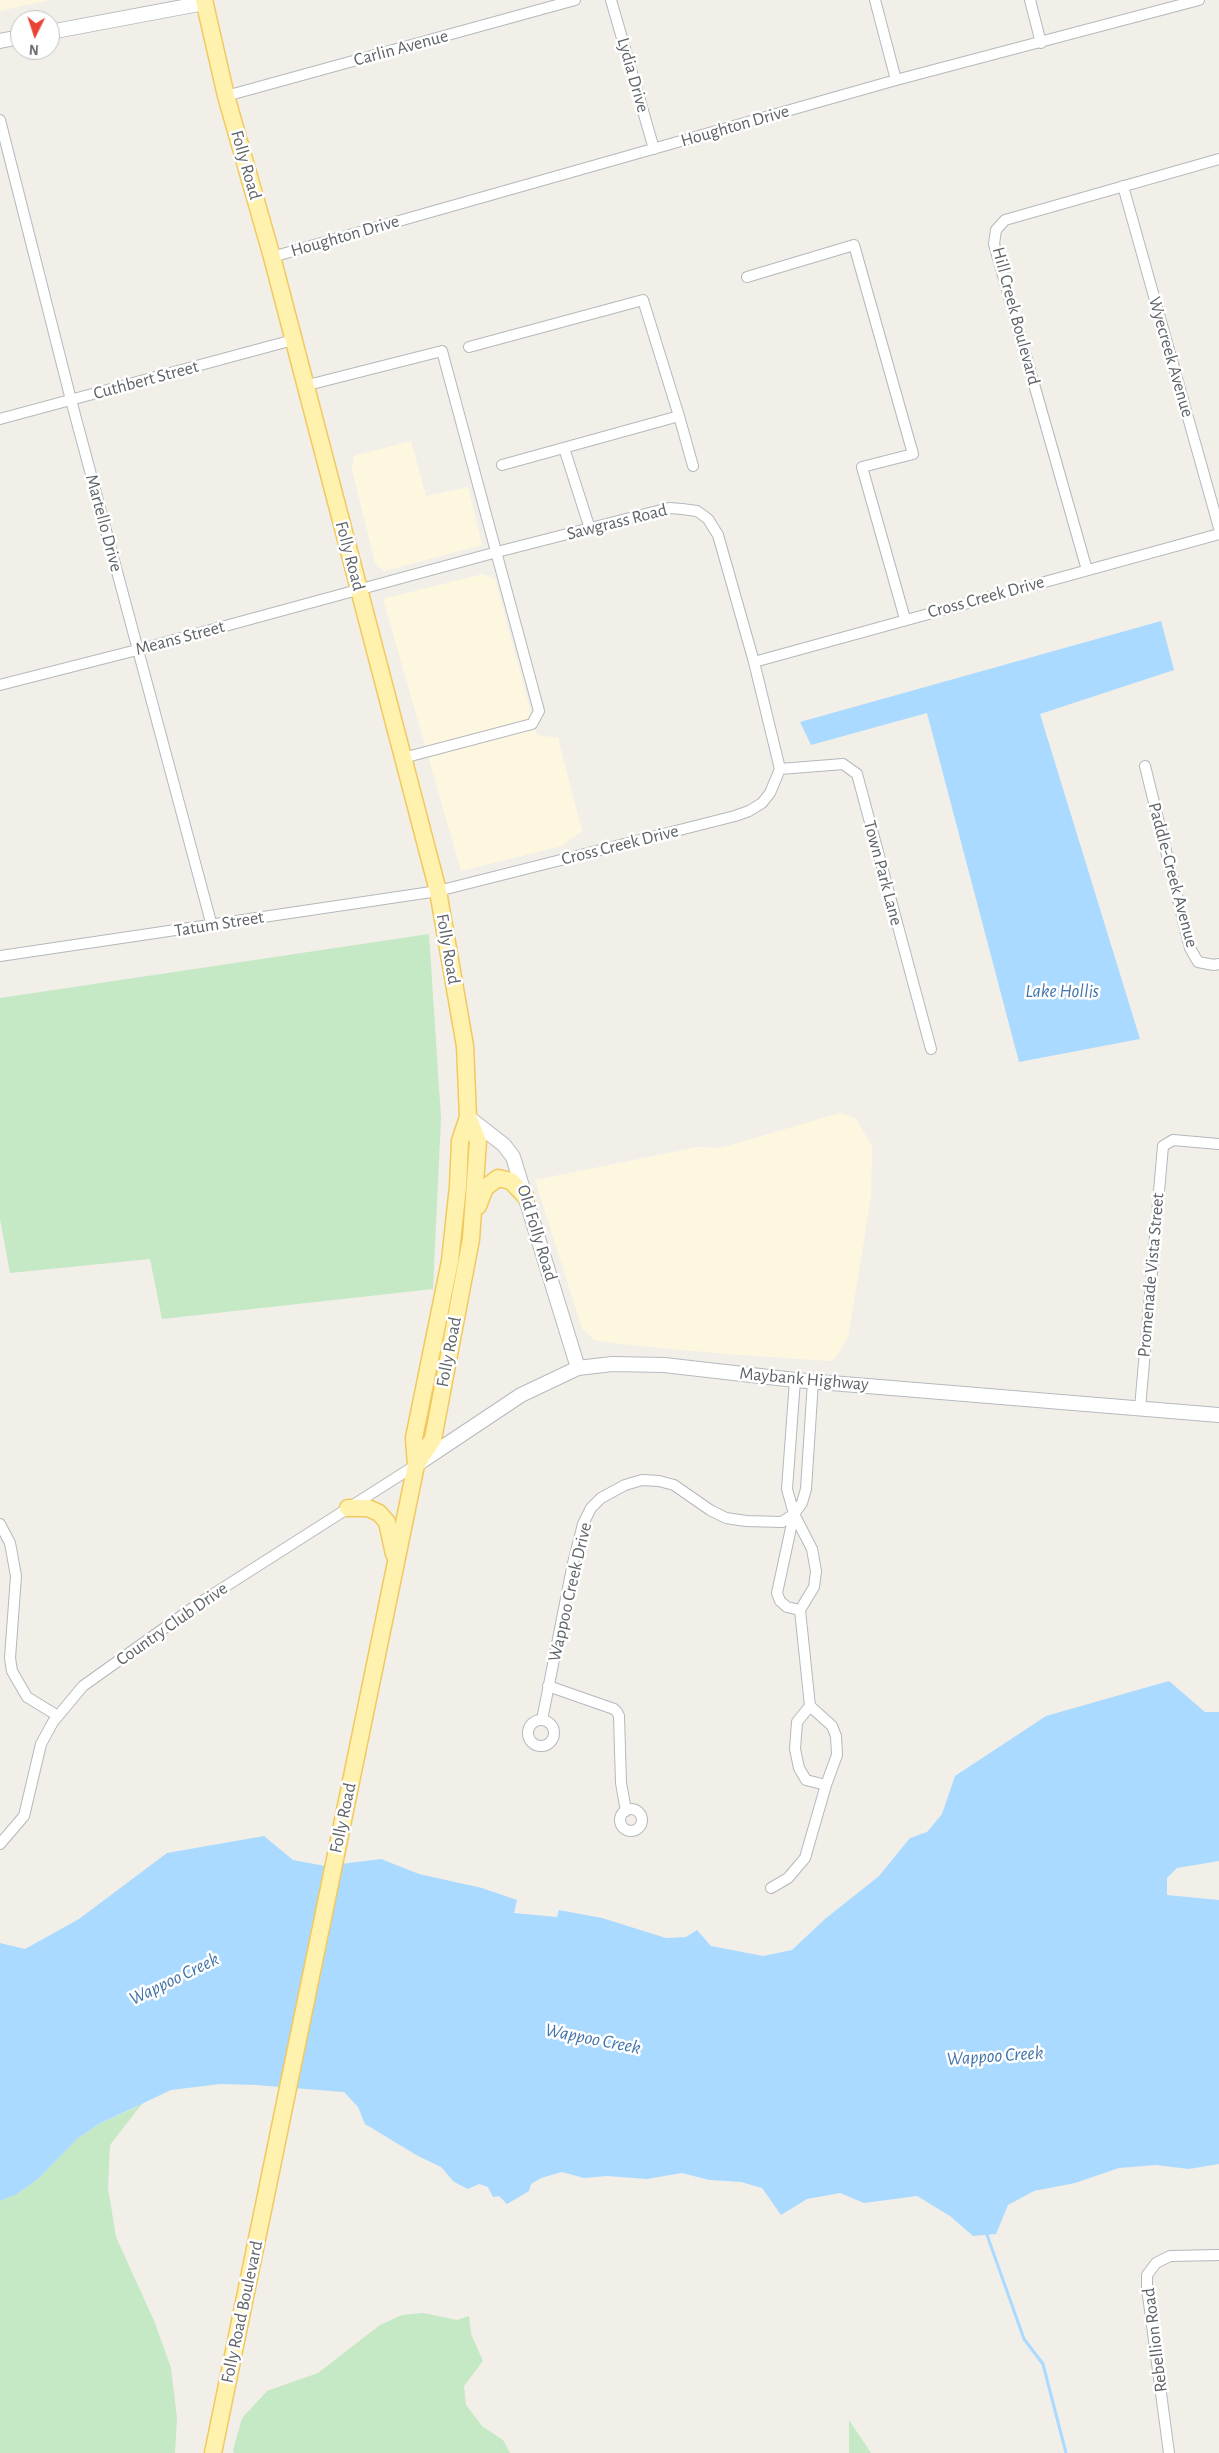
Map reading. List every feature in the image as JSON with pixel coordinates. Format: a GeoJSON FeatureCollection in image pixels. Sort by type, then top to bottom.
{"type":"FeatureCollection","features":[{"type":"Feature","properties":{"kind":"main road","name":"Folly Road"},"geometry":{"type":"LineString","coordinates":[[204,2],[226,96],[272,256],[304,386],[438,890],[466,1046],[468,1117],[460,1141],[458,1186],[450,1261],[414,1438],[416,1465],[272,2172]]}},
{"type":"Feature","properties":{"kind":"main road"},"geometry":{"type":"LineString","coordinates":[[60,30],[204,2]]}},
{"type":"Feature","properties":{"kind":"main road","name":"Folly Road"},"geometry":{"type":"LineString","coordinates":[[416,1465],[433,1439],[472,1228],[478,1141],[468,1117]]}},
{"type":"Feature","properties":{"kind":"main road","name":"Old Folly Road"},"geometry":{"type":"LineString","coordinates":[[468,1117],[504,1145],[513,1157],[578,1368]]}},
{"type":"Feature","properties":{"kind":"main road"},"geometry":{"type":"LineString","coordinates":[[472,1228],[480,1197],[491,1182],[498,1178],[511,1181],[526,1197]]}},
{"type":"Feature","properties":{"kind":"main road","name":"Maybank Highway"},"geometry":{"type":"LineString","coordinates":[[416,1465],[521,1395],[578,1368],[612,1364],[664,1365],[795,1380],[1219,1415]]}},
{"type":"Feature","properties":{"kind":"main road"},"geometry":{"type":"LineString","coordinates":[[348,1508],[368,1508],[379,1513],[387,1522],[392,1536],[396,1566]]}},
{"type":"Feature","properties":{"kind":"main road","name":"Folly Road Boulevard"},"geometry":{"type":"LineString","coordinates":[[213,2453],[272,2172]]}},
{"type":"Feature","properties":{"kind":"street","name":"Carlin Avenue"},"geometry":{"type":"LineString","coordinates":[[226,96],[575,0]]}},
{"type":"Feature","properties":{"kind":"street","name":"Lydia Drive"},"geometry":{"type":"LineString","coordinates":[[611,0],[654,149]]}},
{"type":"Feature","properties":{"kind":"street"},"geometry":{"type":"LineString","coordinates":[[875,0],[896,80]]}},
{"type":"Feature","properties":{"kind":"street"},"geometry":{"type":"LineString","coordinates":[[1030,0],[1041,43]]}},
{"type":"Feature","properties":{"kind":"street","name":"Houghton Drive"},"geometry":{"type":"LineString","coordinates":[[272,256],[896,80],[1198,0]]}},
{"type":"Feature","properties":{"kind":"street","name":"Martello Drive"},"geometry":{"type":"LineString","coordinates":[[0,120],[71,400],[212,926]]}},
{"type":"Feature","properties":{"kind":"street","name":"Hill Creek Boulevard"},"geometry":{"type":"LineString","coordinates":[[1087,570],[994,244],[996,230],[1005,220],[1219,159]]}},
{"type":"Feature","properties":{"kind":"street","name":"Wyecreek Avenue"},"geometry":{"type":"LineString","coordinates":[[1123,186],[1219,528]]}},
{"type":"Feature","properties":{"kind":"street"},"geometry":{"type":"LineString","coordinates":[[747,277],[854,245],[913,454],[862,467],[905,619]]}},
{"type":"Feature","properties":{"kind":"street"},"geometry":{"type":"LineString","coordinates":[[469,347],[644,300],[693,466]]}},
{"type":"Feature","properties":{"kind":"street","name":"Cuthbert Street"},"geometry":{"type":"LineString","coordinates":[[0,418],[293,340]]}},
{"type":"Feature","properties":{"kind":"street"},"geometry":{"type":"LineString","coordinates":[[304,386],[442,351],[497,552],[539,711],[538,718],[532,724],[403,758]]}},
{"type":"Feature","properties":{"kind":"street"},"geometry":{"type":"LineString","coordinates":[[502,465],[679,416]]}},
{"type":"Feature","properties":{"kind":"street"},"geometry":{"type":"LineString","coordinates":[[564,448],[590,528]]}},
{"type":"Feature","properties":{"kind":"street","name":"Sawgrass Road"},"geometry":{"type":"LineString","coordinates":[[359,589],[669,508],[696,511],[708,519],[718,535],[754,662],[780,769]]}},
{"type":"Feature","properties":{"kind":"street","name":"Cross Creek Drive"},"geometry":{"type":"LineString","coordinates":[[754,662],[1219,534]]}},
{"type":"Feature","properties":{"kind":"street","name":"Means Street"},"geometry":{"type":"LineString","coordinates":[[0,685],[138,650],[359,589]]}},
{"type":"Feature","properties":{"kind":"street","name":"Town Park Lane"},"geometry":{"type":"LineString","coordinates":[[780,769],[843,764],[857,774],[931,1049]]}},
{"type":"Feature","properties":{"kind":"street","name":"Paddle-Creek Avenue"},"geometry":{"type":"LineString","coordinates":[[1145,766],[1190,948],[1198,962],[1219,964]]}},
{"type":"Feature","properties":{"kind":"street","name":"Cross Creek Drive"},"geometry":{"type":"LineString","coordinates":[[438,890],[742,814],[762,803],[770,793],[780,769]]}},
{"type":"Feature","properties":{"kind":"street","name":"Tatum Street"},"geometry":{"type":"LineString","coordinates":[[0,956],[212,926],[438,890]]}},
{"type":"Feature","properties":{"kind":"street","name":"Promenade Vista Street"},"geometry":{"type":"LineString","coordinates":[[1140,1408],[1162,1149],[1166,1143],[1173,1140],[1219,1144]]}},
{"type":"Feature","properties":{"kind":"street"},"geometry":{"type":"LineString","coordinates":[[771,1888],[788,1878],[805,1858],[837,1754],[836,1736],[832,1726],[810,1706],[800,1610],[814,1587],[816,1571],[812,1549],[794,1514],[787,1490],[795,1380]]}},
{"type":"Feature","properties":{"kind":"street"},"geometry":{"type":"LineString","coordinates":[[800,1610],[787,1608],[780,1601],[776,1593],[794,1514],[802,1503],[806,1489],[813,1381]]}},
{"type":"Feature","properties":{"kind":"street","name":"Country Club Drive"},"geometry":{"type":"LineString","coordinates":[[0,1844],[24,1816],[41,1744],[58,1716],[83,1686],[201,1602],[416,1465]]}},
{"type":"Feature","properties":{"kind":"street","name":"Wappoo Creek Drive"},"geometry":{"type":"LineString","coordinates":[[542,1720],[573,1563],[583,1524],[591,1508],[602,1498],[625,1485],[642,1480],[659,1481],[674,1485],[710,1510],[726,1518],[746,1521],[782,1522],[794,1514]]}},
{"type":"Feature","properties":{"kind":"street"},"geometry":{"type":"LineString","coordinates":[[0,1524],[10,1543],[16,1576],[10,1658],[12,1670],[27,1697],[58,1716]]}},
{"type":"Feature","properties":{"kind":"street"},"geometry":{"type":"LineString","coordinates":[[548,1686],[614,1708],[617,1712],[619,1716],[621,1782],[626,1811]]}},
{"type":"Feature","properties":{"kind":"street"},"geometry":{"type":"LineString","coordinates":[[810,1706],[797,1722],[795,1749],[799,1768],[806,1780],[826,1785]]}},
{"type":"Feature","properties":{"kind":"street","name":"Rebellion Road"},"geometry":{"type":"LineString","coordinates":[[1169,2453],[1147,2288],[1147,2275],[1156,2263],[1170,2256],[1219,2255]]}},
{"type":"Feature","properties":{"kind":"shaded area"},"geometry":{"type":"Polygon","coordinates":[[[0,0],[49,0],[0,11],[0,0]]]}},
{"type":"Feature","properties":{"kind":"shaded area"},"geometry":{"type":"Polygon","coordinates":[[[411,441],[426,496],[468,487],[482,545],[384,571],[375,563],[352,470],[354,456],[411,441]]]}},
{"type":"Feature","properties":{"kind":"shaded area"},"geometry":{"type":"Polygon","coordinates":[[[483,574],[495,579],[537,735],[558,738],[582,831],[562,846],[461,871],[383,599],[483,574]]]}},
{"type":"Feature","properties":{"kind":"shaded area"},"geometry":{"type":"Polygon","coordinates":[[[840,1113],[855,1118],[872,1146],[871,1197],[848,1338],[834,1359],[830,1361],[726,1354],[620,1344],[594,1340],[582,1328],[535,1180],[698,1147],[720,1148],[840,1113]]]}},
{"type":"Feature","properties":{"kind":"green space"},"geometry":{"type":"Polygon","coordinates":[[[429,934],[441,1118],[433,1289],[162,1319],[150,1259],[10,1273],[0,1219],[0,998],[429,934]]]}},
{"type":"Feature","properties":{"kind":"green space"},"geometry":{"type":"Polygon","coordinates":[[[145,2100],[110,2145],[108,2188],[116,2237],[155,2323],[171,2368],[177,2418],[175,2453],[0,2453],[0,2201],[17,2194],[38,2179],[78,2138],[99,2124],[136,2107],[145,2100]]]}},
{"type":"Feature","properties":{"kind":"green space"},"geometry":{"type":"Polygon","coordinates":[[[423,2313],[457,2320],[469,2316],[471,2334],[483,2361],[464,2386],[466,2405],[482,2426],[503,2440],[510,2453],[234,2453],[233,2450],[242,2418],[267,2391],[318,2373],[380,2325],[402,2315],[423,2313]]]}},
{"type":"Feature","properties":{"kind":"green space"},"geometry":{"type":"Polygon","coordinates":[[[849,2420],[871,2453],[849,2453],[849,2420]]]}},
{"type":"Feature","properties":{"kind":"water","name":"Lake Hollis"},"geometry":{"type":"Polygon","coordinates":[[[1161,621],[1174,670],[1040,714],[1140,1039],[1019,1062],[927,713],[811,745],[800,722],[1161,621]]]}},
{"type":"Feature","properties":{"kind":"water","name":"Wappoo Creek"},"geometry":{"type":"Polygon","coordinates":[[[1169,1681],[1205,1712],[1219,1712],[1219,1861],[1177,1868],[1167,1878],[1167,1895],[1219,1900],[1219,2164],[1189,2169],[1156,2165],[1119,2168],[1075,2183],[1034,2191],[1008,2205],[996,2234],[973,2236],[950,2216],[917,2196],[864,2203],[840,2193],[807,2199],[781,2215],[762,2188],[741,2182],[709,2180],[682,2173],[647,2179],[607,2176],[584,2178],[562,2172],[541,2178],[531,2184],[529,2191],[507,2204],[499,2196],[493,2197],[488,2187],[479,2184],[468,2189],[454,2182],[441,2167],[418,2156],[365,2124],[358,2107],[344,2092],[220,2084],[171,2090],[99,2124],[78,2138],[38,2179],[17,2194],[0,2201],[0,1943],[25,1949],[79,1919],[167,1853],[264,1836],[293,1860],[325,1866],[381,1859],[419,1874],[482,1888],[517,1900],[514,1913],[557,1917],[559,1910],[602,1918],[666,1938],[686,1937],[697,1930],[711,1946],[763,1956],[792,1950],[825,1919],[879,1876],[910,1838],[927,1832],[942,1814],[955,1776],[1046,1716],[1169,1681]]]}},
{"type":"Feature","properties":{"kind":"waterway"},"geometry":{"type":"LineString","coordinates":[[987,2235],[1024,2339],[1043,2364],[1066,2453]]}}]}
